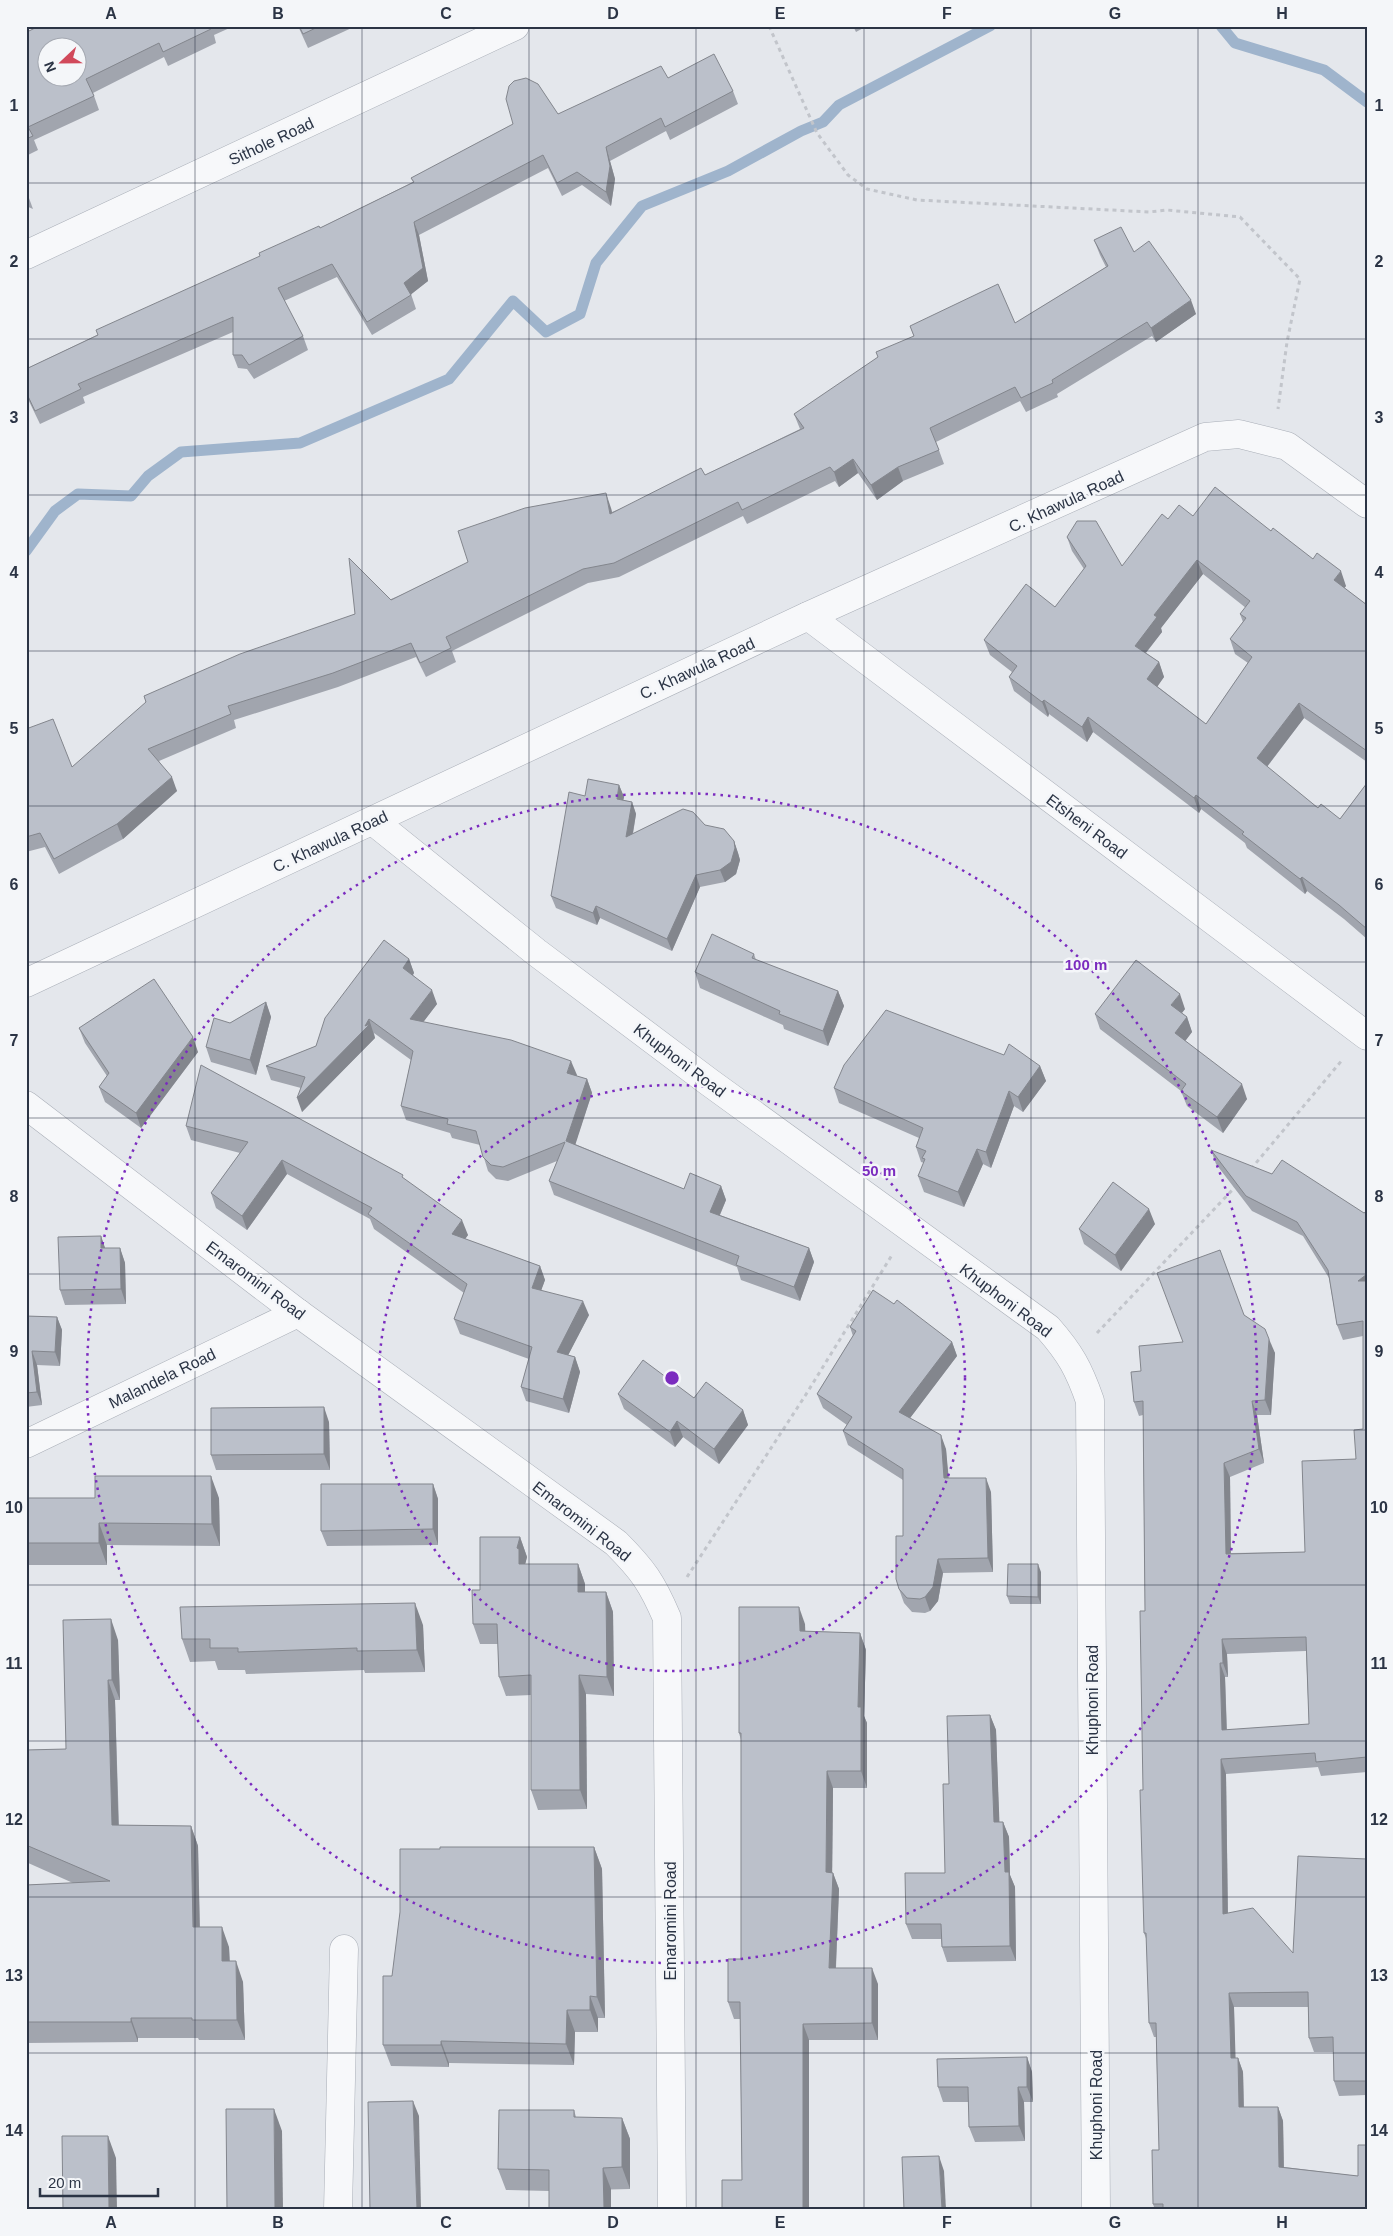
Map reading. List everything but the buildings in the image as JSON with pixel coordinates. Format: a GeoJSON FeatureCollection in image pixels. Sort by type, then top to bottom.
{"type":"FeatureCollection","features":[{"type":"Feature","properties":{"kind":"street","name":"Sithole Road"},"geometry":{"type":"LineString","coordinates":[[26,255],[515,26]]}},
{"type":"Feature","properties":{"kind":"street","name":"C. Khawula Road"},"geometry":{"type":"LineString","coordinates":[[26,983],[808,616],[1205,437],[1239,434],[1287,446],[1367,504]]}},
{"type":"Feature","properties":{"kind":"street","name":"Etsheni Road"},"geometry":{"type":"LineString","coordinates":[[808,616],[1364,1035]]}},
{"type":"Feature","properties":{"kind":"street","name":"Khuphoni Road"},"geometry":{"type":"LineString","coordinates":[[373,821],[536,952],[709,1082],[1048,1328],[1081,1374],[1090,1401],[1096,2210]]}},
{"type":"Feature","properties":{"kind":"street","name":"Emaromini Road"},"geometry":{"type":"LineString","coordinates":[[26,1105],[298,1313],[616,1543],[640,1567],[655,1588],[667,1618],[672,2210]]}},
{"type":"Feature","properties":{"kind":"street","name":"Malandela Road"},"geometry":{"type":"LineString","coordinates":[[26,1444],[298,1313]]}},
{"type":"Feature","properties":{"kind":"street"},"geometry":{"type":"LineString","coordinates":[[338,2210],[344,1949]]}},
{"type":"Feature","properties":{"kind":"path"},"geometry":{"type":"LineString","coordinates":[[769,26],[818,133],[848,175],[867,189],[917,200],[1149,212],[1167,210],[1240,217],[1300,278],[1287,342],[1278,410]]}},
{"type":"Feature","properties":{"kind":"path"},"geometry":{"type":"LineString","coordinates":[[1246,1174],[1364,1035]]}},
{"type":"Feature","properties":{"kind":"path"},"geometry":{"type":"LineString","coordinates":[[1072,1359],[1139,1291],[1240,1182]]}},
{"type":"Feature","properties":{"kind":"path"},"geometry":{"type":"LineString","coordinates":[[686,1578],[805,1396],[909,1227]]}},
{"type":"Feature","properties":{"kind":"waterway"},"geometry":{"type":"LineString","coordinates":[[26,551],[55,511],[78,494],[131,496],[148,476],[181,452],[300,443],[449,379],[513,301],[546,332],[580,314],[596,263],[642,206],[728,171],[801,131],[823,122],[839,105],[990,26]]}},
{"type":"Feature","properties":{"kind":"waterway"},"geometry":{"type":"LineString","coordinates":[[1221,26],[1235,43],[1324,70],[1367,102]]}}]}
